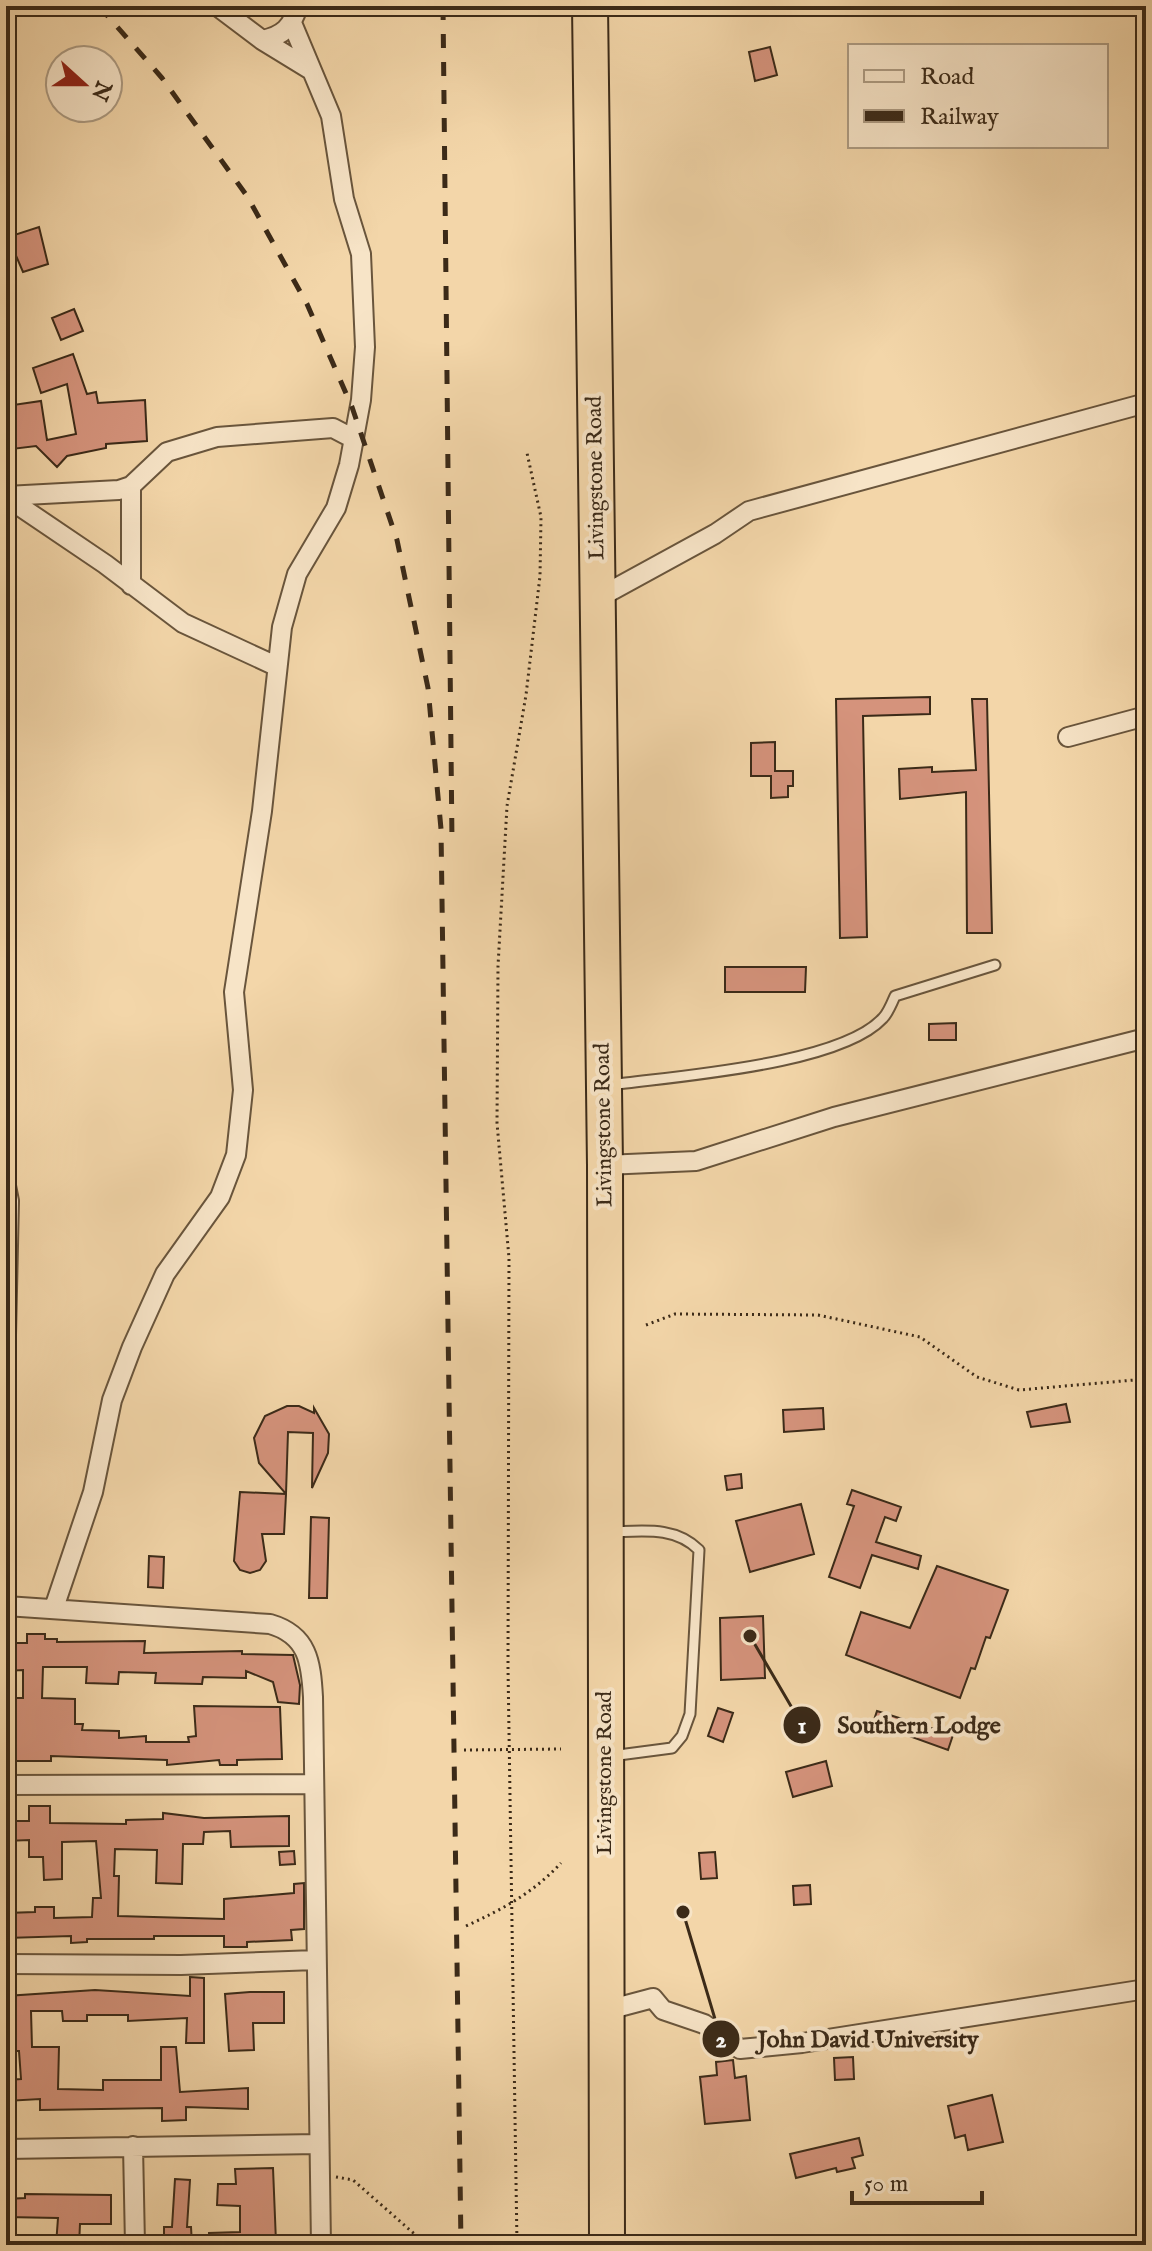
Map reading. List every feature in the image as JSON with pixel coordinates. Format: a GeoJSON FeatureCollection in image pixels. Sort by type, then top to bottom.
{"type":"FeatureCollection","features":[{"type":"Feature","properties":{"kind":"highway","name":"Livingstone Road"},"geometry":{"type":"LineString","coordinates":[[590,6],[605,1165],[604,2011],[607,2245]]}},
{"type":"Feature","properties":{"kind":"street"},"geometry":{"type":"LineString","coordinates":[[217,6],[262,40],[311,70]]}},
{"type":"Feature","properties":{"kind":"street"},"geometry":{"type":"LineString","coordinates":[[262,40],[281,36],[295,14]]}},
{"type":"Feature","properties":{"kind":"street"},"geometry":{"type":"LineString","coordinates":[[54,1608],[93,1492],[112,1400],[132,1347],[165,1274],[220,1197],[236,1155],[243,1080],[234,992],[262,811],[276,666],[294,584],[329,523],[344,485],[365,369],[361,254],[344,199],[331,116],[311,70],[295,14]]}},
{"type":"Feature","properties":{"kind":"street"},"geometry":{"type":"LineString","coordinates":[[598,598],[715,534],[749,511],[1146,403]]}},
{"type":"Feature","properties":{"kind":"street"},"geometry":{"type":"LineString","coordinates":[[6,497],[109,492],[131,486],[167,452],[234,434],[333,428],[354,439]]}},
{"type":"Feature","properties":{"kind":"street"},"geometry":{"type":"LineString","coordinates":[[131,486],[131,585]]}},
{"type":"Feature","properties":{"kind":"street"},"geometry":{"type":"LineString","coordinates":[[6,497],[183,623],[276,666]]}},
{"type":"Feature","properties":{"kind":"street"},"geometry":{"type":"LineString","coordinates":[[1068,737],[1146,716]]}},
{"type":"Feature","properties":{"kind":"street"},"geometry":{"type":"LineString","coordinates":[[605,1165],[696,1161],[834,1117],[1146,1038]]}},
{"type":"Feature","properties":{"kind":"street"},"geometry":{"type":"LineString","coordinates":[[6,1186],[9,1201],[6,1335]]}},
{"type":"Feature","properties":{"kind":"street"},"geometry":{"type":"LineString","coordinates":[[6,1606],[270,1624],[294,1633],[308,1654],[312,1671],[321,2245]]}},
{"type":"Feature","properties":{"kind":"street"},"geometry":{"type":"LineString","coordinates":[[6,1785],[314,1784]]}},
{"type":"Feature","properties":{"kind":"street"},"geometry":{"type":"LineString","coordinates":[[6,1964],[181,1965],[316,1960]]}},
{"type":"Feature","properties":{"kind":"street"},"geometry":{"type":"LineString","coordinates":[[604,2011],[653,1998],[663,2010],[704,2024],[740,2049],[802,2043],[1146,1989]]}},
{"type":"Feature","properties":{"kind":"street"},"geometry":{"type":"LineString","coordinates":[[6,2149],[318,2144]]}},
{"type":"Feature","properties":{"kind":"street"},"geometry":{"type":"LineString","coordinates":[[133,2146],[135,2245]]}},
{"type":"Feature","properties":{"kind":"lane"},"geometry":{"type":"LineString","coordinates":[[603,1086],[796,1060],[856,1036],[884,1018],[895,996],[995,965]]}},
{"type":"Feature","properties":{"kind":"lane"},"geometry":{"type":"LineString","coordinates":[[605,1532],[662,1531],[689,1541],[699,1550],[690,1714],[682,1736],[672,1748],[605,1757]]}},
{"type":"Feature","properties":{"kind":"path"},"geometry":{"type":"LineString","coordinates":[[517,2245],[509,1749],[509,1258],[497,1123],[498,966],[507,806],[526,695],[540,576],[541,517],[527,453]]}},
{"type":"Feature","properties":{"kind":"path"},"geometry":{"type":"LineString","coordinates":[[646,1325],[675,1314],[818,1315],[920,1337],[977,1377],[1019,1390],[1146,1379]]}},
{"type":"Feature","properties":{"kind":"path"},"geometry":{"type":"LineString","coordinates":[[464,1750],[561,1749]]}},
{"type":"Feature","properties":{"kind":"path"},"geometry":{"type":"LineString","coordinates":[[466,1926],[513,1904],[542,1884],[561,1863]]}},
{"type":"Feature","properties":{"kind":"path"},"geometry":{"type":"LineString","coordinates":[[319,2177],[353,2180],[427,2245]]}},
{"type":"Feature","properties":{"kind":"building"},"geometry":{"type":"Polygon","coordinates":[[[770,47],[777,75],[755,81],[749,52],[770,47]]]}},
{"type":"Feature","properties":{"kind":"building"},"geometry":{"type":"Polygon","coordinates":[[[39,227],[48,264],[23,272],[8,237],[39,227]]]}},
{"type":"Feature","properties":{"kind":"building"},"geometry":{"type":"Polygon","coordinates":[[[74,309],[83,331],[61,340],[52,318],[74,309]]]}},
{"type":"Feature","properties":{"kind":"building"},"geometry":{"type":"Polygon","coordinates":[[[73,354],[87,394],[96,392],[98,403],[145,400],[147,441],[106,444],[106,448],[67,456],[57,467],[36,446],[12,449],[9,427],[6,427],[6,406],[41,401],[47,440],[76,434],[67,384],[41,393],[33,368],[73,354]]]}},
{"type":"Feature","properties":{"kind":"building"},"geometry":{"type":"Polygon","coordinates":[[[930,697],[930,714],[863,716],[867,937],[840,938],[836,699],[930,697]]]}},
{"type":"Feature","properties":{"kind":"building"},"geometry":{"type":"Polygon","coordinates":[[[972,699],[987,699],[992,933],[967,933],[966,792],[900,799],[899,769],[932,767],[932,772],[976,770],[972,699]]]}},
{"type":"Feature","properties":{"kind":"building"},"geometry":{"type":"Polygon","coordinates":[[[775,742],[775,771],[793,771],[793,786],[788,786],[788,797],[771,798],[771,776],[751,776],[751,743],[775,742]]]}},
{"type":"Feature","properties":{"kind":"building"},"geometry":{"type":"Polygon","coordinates":[[[725,967],[806,967],[805,992],[725,992],[725,967]]]}},
{"type":"Feature","properties":{"kind":"building"},"geometry":{"type":"Polygon","coordinates":[[[956,1023],[956,1040],[929,1040],[929,1024],[956,1023]]]}},
{"type":"Feature","properties":{"kind":"building"},"geometry":{"type":"Polygon","coordinates":[[[1066,1404],[1070,1422],[1031,1427],[1027,1412],[1066,1404]]]}},
{"type":"Feature","properties":{"kind":"building"},"geometry":{"type":"Polygon","coordinates":[[[287,1406],[299,1406],[314,1413],[314,1408],[329,1434],[328,1453],[312,1488],[313,1433],[288,1432],[286,1494],[259,1463],[254,1438],[265,1416],[287,1406]]]}},
{"type":"Feature","properties":{"kind":"building"},"geometry":{"type":"Polygon","coordinates":[[[823,1408],[824,1429],[784,1432],[783,1410],[823,1408]]]}},
{"type":"Feature","properties":{"kind":"building"},"geometry":{"type":"Polygon","coordinates":[[[741,1474],[742,1488],[727,1490],[725,1476],[741,1474]]]}},
{"type":"Feature","properties":{"kind":"building"},"geometry":{"type":"Polygon","coordinates":[[[852,1490],[901,1507],[896,1521],[885,1517],[876,1542],[921,1556],[918,1569],[872,1555],[860,1588],[829,1577],[854,1506],[847,1504],[852,1490]]]}},
{"type":"Feature","properties":{"kind":"building"},"geometry":{"type":"Polygon","coordinates":[[[240,1492],[286,1494],[284,1534],[262,1534],[266,1561],[260,1570],[250,1573],[240,1570],[234,1561],[240,1492]]]}},
{"type":"Feature","properties":{"kind":"building"},"geometry":{"type":"Polygon","coordinates":[[[801,1504],[814,1554],[750,1572],[736,1521],[801,1504]]]}},
{"type":"Feature","properties":{"kind":"building"},"geometry":{"type":"Polygon","coordinates":[[[311,1517],[329,1518],[327,1598],[309,1598],[311,1517]]]}},
{"type":"Feature","properties":{"kind":"building"},"geometry":{"type":"Polygon","coordinates":[[[149,1556],[164,1557],[163,1588],[148,1587],[149,1556]]]}},
{"type":"Feature","properties":{"kind":"building"},"geometry":{"type":"Polygon","coordinates":[[[937,1566],[1008,1590],[990,1638],[986,1637],[975,1669],[971,1668],[960,1698],[846,1655],[861,1612],[910,1628],[937,1566]]]}},
{"type":"Feature","properties":{"kind":"building"},"geometry":{"type":"Polygon","coordinates":[[[763,1616],[765,1678],[721,1680],[720,1618],[763,1616]]]}},
{"type":"Feature","properties":{"kind":"building"},"geometry":{"type":"Polygon","coordinates":[[[27,1634],[45,1634],[45,1639],[57,1639],[57,1642],[145,1641],[144,1653],[242,1651],[242,1654],[293,1655],[300,1685],[299,1704],[278,1702],[273,1682],[246,1671],[246,1678],[203,1677],[202,1684],[155,1683],[156,1673],[119,1672],[118,1684],[86,1683],[87,1667],[43,1667],[42,1698],[75,1699],[75,1724],[83,1724],[82,1730],[119,1731],[119,1738],[146,1736],[146,1742],[189,1742],[188,1737],[196,1736],[194,1706],[280,1707],[282,1759],[237,1760],[237,1765],[220,1765],[219,1760],[167,1765],[167,1760],[51,1756],[51,1761],[6,1761],[6,1698],[23,1698],[23,1670],[6,1671],[6,1643],[27,1643],[27,1634]]]}},
{"type":"Feature","properties":{"kind":"building"},"geometry":{"type":"Polygon","coordinates":[[[718,1708],[733,1713],[723,1742],[708,1736],[718,1708]]]}},
{"type":"Feature","properties":{"kind":"building"},"geometry":{"type":"Polygon","coordinates":[[[877,1711],[953,1735],[948,1750],[873,1723],[877,1711]]]}},
{"type":"Feature","properties":{"kind":"building"},"geometry":{"type":"Polygon","coordinates":[[[826,1761],[832,1786],[793,1797],[786,1772],[826,1761]]]}},
{"type":"Feature","properties":{"kind":"building"},"geometry":{"type":"Polygon","coordinates":[[[29,1806],[50,1806],[50,1823],[126,1824],[126,1820],[163,1819],[163,1813],[204,1818],[289,1816],[289,1846],[231,1847],[230,1831],[204,1832],[203,1844],[183,1844],[182,1884],[156,1883],[157,1850],[115,1849],[114,1876],[119,1876],[118,1916],[224,1919],[224,1899],[294,1893],[294,1884],[304,1883],[304,1929],[291,1930],[292,1940],[247,1942],[247,1947],[224,1947],[224,1936],[87,1939],[87,1942],[71,1943],[71,1936],[6,1938],[6,1913],[35,1912],[35,1907],[54,1907],[54,1918],[92,1917],[93,1898],[101,1898],[96,1841],[62,1842],[62,1879],[44,1880],[43,1857],[29,1857],[29,1840],[6,1841],[6,1821],[29,1821],[29,1806]]]}},
{"type":"Feature","properties":{"kind":"building"},"geometry":{"type":"Polygon","coordinates":[[[294,1851],[295,1864],[280,1865],[279,1852],[294,1851]]]}},
{"type":"Feature","properties":{"kind":"building"},"geometry":{"type":"Polygon","coordinates":[[[715,1852],[717,1878],[701,1879],[699,1853],[715,1852]]]}},
{"type":"Feature","properties":{"kind":"building"},"geometry":{"type":"Polygon","coordinates":[[[810,1885],[811,1904],[794,1905],[793,1886],[810,1885]]]}},
{"type":"Feature","properties":{"kind":"building"},"geometry":{"type":"Polygon","coordinates":[[[190,1977],[204,1978],[204,2043],[186,2043],[187,2018],[128,2021],[128,2015],[87,2015],[87,2021],[63,2021],[62,2011],[31,2011],[32,2047],[59,2047],[58,2089],[103,2090],[103,2080],[161,2080],[161,2047],[176,2047],[180,2092],[248,2088],[248,2109],[186,2107],[186,2120],[162,2121],[162,2108],[40,2110],[40,2099],[6,2101],[6,2080],[21,2079],[19,2051],[12,2051],[6,1996],[95,1990],[190,1996],[190,1977]]]}},
{"type":"Feature","properties":{"kind":"building"},"geometry":{"type":"Polygon","coordinates":[[[284,1992],[284,2023],[253,2023],[254,2050],[229,2051],[225,1994],[284,1992]]]}},
{"type":"Feature","properties":{"kind":"building"},"geometry":{"type":"Polygon","coordinates":[[[853,2057],[854,2079],[835,2080],[834,2058],[853,2057]]]}},
{"type":"Feature","properties":{"kind":"building"},"geometry":{"type":"Polygon","coordinates":[[[733,2060],[735,2078],[746,2076],[750,2120],[705,2124],[700,2077],[717,2075],[716,2062],[733,2060]]]}},
{"type":"Feature","properties":{"kind":"building"},"geometry":{"type":"Polygon","coordinates":[[[992,2095],[1003,2142],[968,2150],[965,2135],[955,2138],[948,2106],[992,2095]]]}},
{"type":"Feature","properties":{"kind":"building"},"geometry":{"type":"Polygon","coordinates":[[[859,2138],[863,2155],[852,2158],[855,2168],[837,2172],[836,2168],[796,2178],[790,2154],[859,2138]]]}},
{"type":"Feature","properties":{"kind":"building"},"geometry":{"type":"Polygon","coordinates":[[[273,2168],[276,2242],[209,2245],[209,2233],[240,2232],[240,2206],[217,2205],[218,2184],[236,2184],[235,2169],[273,2168]]]}},
{"type":"Feature","properties":{"kind":"building"},"geometry":{"type":"Polygon","coordinates":[[[175,2179],[190,2180],[187,2227],[191,2227],[192,2245],[164,2245],[164,2227],[172,2227],[175,2179]]]}},
{"type":"Feature","properties":{"kind":"building"},"geometry":{"type":"Polygon","coordinates":[[[25,2194],[111,2195],[111,2224],[80,2224],[79,2245],[56,2245],[58,2218],[6,2217],[6,2199],[25,2198],[25,2194]]]}},
{"type":"Feature","properties":{"kind":"railway"},"geometry":{"type":"LineString","coordinates":[[99,6],[162,78],[247,196],[307,304],[352,407],[397,540],[428,688],[441,829],[461,2245]]}},
{"type":"Feature","properties":{"kind":"railway"},"geometry":{"type":"LineString","coordinates":[[443,6],[452,842]]}},
{"type":"Feature","properties":{"kind":"place","name":"Southern Lodge"},"geometry":{"type":"Point","coordinates":[750,1636]}},
{"type":"Feature","properties":{"kind":"place","name":"John David University"},"geometry":{"type":"Point","coordinates":[683,1912]}}]}
